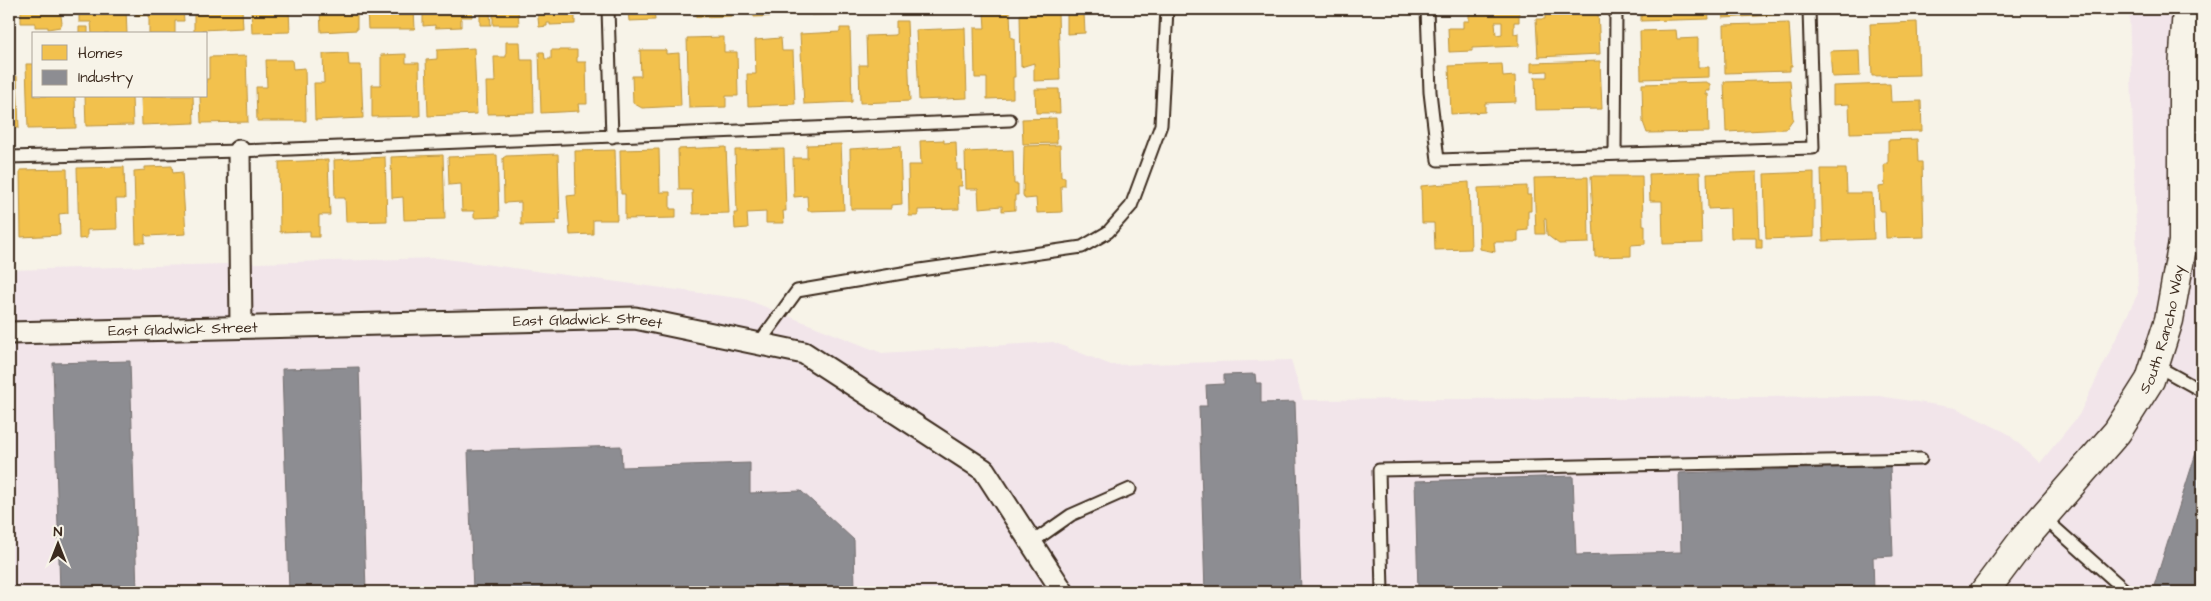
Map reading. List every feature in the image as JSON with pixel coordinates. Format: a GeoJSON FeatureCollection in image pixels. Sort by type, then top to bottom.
{"type":"FeatureCollection","features":[{"type":"Feature","properties":{"kind":"street","name":"South Rancho Way"},"geometry":{"type":"LineString","coordinates":[[1984,592],[2023,540],[2117,432],[2150,380],[2169,320],[2183,242],[2193,167],[2193,71],[2187,9]]}},
{"type":"Feature","properties":{"kind":"street"},"geometry":{"type":"LineString","coordinates":[[239,151],[241,326]]}},
{"type":"Feature","properties":{"kind":"street","name":"East Gladwick Street"},"geometry":{"type":"LineString","coordinates":[[9,333],[635,318],[804,353],[984,470],[1063,592]]}},
{"type":"Feature","properties":{"kind":"lane"},"geometry":{"type":"LineString","coordinates":[[608,9],[612,136]]}},
{"type":"Feature","properties":{"kind":"lane"},"geometry":{"type":"LineString","coordinates":[[759,344],[797,291],[920,270],[1082,247],[1108,232],[1131,206],[1161,125],[1167,9]]}},
{"type":"Feature","properties":{"kind":"lane"},"geometry":{"type":"LineString","coordinates":[[1427,9],[1430,92],[1438,160],[1813,148],[1808,9]]}},
{"type":"Feature","properties":{"kind":"lane"},"geometry":{"type":"LineString","coordinates":[[1615,154],[1616,9]]}},
{"type":"Feature","properties":{"kind":"lane"},"geometry":{"type":"LineString","coordinates":[[9,157],[239,151],[1010,120]]}},
{"type":"Feature","properties":{"kind":"lane"},"geometry":{"type":"LineString","coordinates":[[2155,365],[2202,391]]}},
{"type":"Feature","properties":{"kind":"lane"},"geometry":{"type":"LineString","coordinates":[[1382,592],[1379,470],[1921,459]]}},
{"type":"Feature","properties":{"kind":"lane"},"geometry":{"type":"LineString","coordinates":[[1031,544],[1071,514],[1130,489]]}},
{"type":"Feature","properties":{"kind":"lane"},"geometry":{"type":"LineString","coordinates":[[2043,517],[2127,592]]}},
{"type":"Feature","properties":{"kind":"shaded area"},"geometry":{"type":"Polygon","coordinates":[[[2129,9],[2202,9],[2202,592],[9,592],[9,270],[439,258],[745,299],[882,353],[1053,342],[1111,365],[1291,360],[1303,400],[1879,396],[1956,408],[2007,433],[2040,463],[2079,415],[2138,293],[2129,9]]]}},
{"type":"Feature","properties":{"kind":"building: Homes"},"geometry":{"type":"Polygon","coordinates":[[[21,9],[60,9],[62,23],[60,27],[48,29],[48,27],[35,27],[35,23],[21,23],[21,9]]]}},
{"type":"Feature","properties":{"kind":"building: Homes"},"geometry":{"type":"Polygon","coordinates":[[[79,9],[126,9],[127,32],[92,32],[91,22],[79,22],[79,9]]]}},
{"type":"Feature","properties":{"kind":"building: Homes"},"geometry":{"type":"Polygon","coordinates":[[[136,9],[183,9],[184,21],[175,21],[175,32],[149,32],[149,15],[136,16],[136,9]]]}},
{"type":"Feature","properties":{"kind":"building: Homes"},"geometry":{"type":"Polygon","coordinates":[[[194,9],[242,9],[243,28],[194,32],[194,9]]]}},
{"type":"Feature","properties":{"kind":"building: Homes"},"geometry":{"type":"Polygon","coordinates":[[[251,9],[289,9],[290,32],[252,33],[251,9]]]}},
{"type":"Feature","properties":{"kind":"building: Homes"},"geometry":{"type":"Polygon","coordinates":[[[320,9],[357,9],[357,30],[321,32],[320,9]]]}},
{"type":"Feature","properties":{"kind":"building: Homes"},"geometry":{"type":"Polygon","coordinates":[[[367,9],[414,9],[415,29],[368,29],[367,9]]]}},
{"type":"Feature","properties":{"kind":"building: Homes"},"geometry":{"type":"Polygon","coordinates":[[[423,9],[472,9],[472,17],[461,17],[461,27],[435,28],[435,25],[423,26],[423,9]]]}},
{"type":"Feature","properties":{"kind":"building: Homes"},"geometry":{"type":"Polygon","coordinates":[[[480,9],[518,9],[519,25],[493,25],[493,13],[490,13],[491,25],[480,25],[480,9]]]}},
{"type":"Feature","properties":{"kind":"building: Homes"},"geometry":{"type":"Polygon","coordinates":[[[537,9],[575,9],[575,24],[550,25],[550,23],[547,23],[547,26],[539,27],[537,9]]]}},
{"type":"Feature","properties":{"kind":"building: Homes"},"geometry":{"type":"Polygon","coordinates":[[[628,9],[654,9],[655,20],[629,21],[628,9]]]}},
{"type":"Feature","properties":{"kind":"building: Homes"},"geometry":{"type":"Polygon","coordinates":[[[696,9],[732,9],[732,16],[696,17],[696,9]]]}},
{"type":"Feature","properties":{"kind":"building: Homes"},"geometry":{"type":"Polygon","coordinates":[[[753,9],[779,9],[779,16],[754,17],[753,9]]]}},
{"type":"Feature","properties":{"kind":"building: Homes"},"geometry":{"type":"Polygon","coordinates":[[[810,9],[847,9],[847,14],[811,15],[810,9]]]}},
{"type":"Feature","properties":{"kind":"building: Homes"},"geometry":{"type":"Polygon","coordinates":[[[1061,9],[1081,9],[1081,13],[1084,13],[1085,33],[1067,34],[1067,11],[1061,12],[1061,9]]]}},
{"type":"Feature","properties":{"kind":"building: Homes"},"geometry":{"type":"Polygon","coordinates":[[[1519,9],[1519,22],[1514,22],[1514,34],[1519,33],[1519,46],[1472,48],[1472,51],[1449,52],[1448,28],[1463,28],[1463,21],[1469,21],[1469,10],[1519,9]],[[1495,22],[1496,35],[1502,34],[1502,22],[1495,22]]]}},
{"type":"Feature","properties":{"kind":"building: Homes"},"geometry":{"type":"Polygon","coordinates":[[[1545,9],[1598,9],[1600,54],[1538,57],[1536,19],[1545,19],[1545,9]]]}},
{"type":"Feature","properties":{"kind":"building: Homes"},"geometry":{"type":"Polygon","coordinates":[[[1641,9],[1708,9],[1709,19],[1641,21],[1641,9]]]}},
{"type":"Feature","properties":{"kind":"building: Homes"},"geometry":{"type":"Polygon","coordinates":[[[1723,9],[1789,9],[1789,14],[1723,18],[1723,9]]]}},
{"type":"Feature","properties":{"kind":"building: Homes"},"geometry":{"type":"Polygon","coordinates":[[[1010,12],[1011,38],[1014,38],[1015,77],[1013,77],[1013,98],[987,99],[987,78],[975,78],[974,28],[985,28],[984,13],[1010,12]]]}},
{"type":"Feature","properties":{"kind":"building: Homes"},"geometry":{"type":"Polygon","coordinates":[[[1058,13],[1060,80],[1034,81],[1034,63],[1021,67],[1020,15],[1058,13]]]}},
{"type":"Feature","properties":{"kind":"building: Homes"},"geometry":{"type":"Polygon","coordinates":[[[896,21],[907,21],[910,101],[860,103],[859,65],[867,65],[866,36],[896,35],[896,21]]]}},
{"type":"Feature","properties":{"kind":"building: Homes"},"geometry":{"type":"Polygon","coordinates":[[[1917,22],[1919,75],[1872,76],[1870,24],[1917,22]]]}},
{"type":"Feature","properties":{"kind":"building: Homes"},"geometry":{"type":"Polygon","coordinates":[[[1789,23],[1792,66],[1790,66],[1790,71],[1725,73],[1724,25],[1789,23]]]}},
{"type":"Feature","properties":{"kind":"building: Homes"},"geometry":{"type":"Polygon","coordinates":[[[79,27],[88,27],[88,32],[79,32],[79,27]]]}},
{"type":"Feature","properties":{"kind":"building: Homes"},"geometry":{"type":"Polygon","coordinates":[[[840,28],[850,28],[852,102],[804,104],[800,34],[840,32],[840,28]]]}},
{"type":"Feature","properties":{"kind":"building: Homes"},"geometry":{"type":"Polygon","coordinates":[[[965,28],[967,98],[919,100],[916,30],[965,28]]]}},
{"type":"Feature","properties":{"kind":"building: Homes"},"geometry":{"type":"Polygon","coordinates":[[[1676,30],[1677,39],[1698,38],[1698,67],[1709,67],[1709,77],[1641,79],[1640,31],[1676,30]]]}},
{"type":"Feature","properties":{"kind":"building: Homes"},"geometry":{"type":"Polygon","coordinates":[[[724,37],[724,52],[737,52],[738,96],[726,96],[726,107],[689,108],[687,38],[724,37]]]}},
{"type":"Feature","properties":{"kind":"building: Homes"},"geometry":{"type":"Polygon","coordinates":[[[781,38],[782,51],[793,51],[795,104],[748,106],[747,74],[756,74],[755,40],[781,38]]]}},
{"type":"Feature","properties":{"kind":"building: Homes"},"geometry":{"type":"Polygon","coordinates":[[[506,42],[520,42],[521,60],[533,60],[534,113],[487,114],[486,82],[495,82],[494,57],[506,57],[506,42]]]}},
{"type":"Feature","properties":{"kind":"building: Homes"},"geometry":{"type":"Polygon","coordinates":[[[474,48],[477,114],[428,116],[426,60],[437,59],[437,50],[474,48]]]}},
{"type":"Feature","properties":{"kind":"building: Homes"},"geometry":{"type":"Polygon","coordinates":[[[551,50],[577,50],[577,62],[586,62],[587,104],[578,104],[579,111],[541,113],[539,52],[544,52],[545,59],[551,59],[551,50]]]}},
{"type":"Feature","properties":{"kind":"building: Homes"},"geometry":{"type":"Polygon","coordinates":[[[640,50],[666,50],[666,54],[679,53],[681,106],[642,108],[633,103],[632,76],[641,76],[640,50]]]}},
{"type":"Feature","properties":{"kind":"building: Homes"},"geometry":{"type":"Polygon","coordinates":[[[1859,50],[1860,76],[1832,77],[1830,51],[1859,50]]]}},
{"type":"Feature","properties":{"kind":"building: Homes"},"geometry":{"type":"Polygon","coordinates":[[[348,53],[349,65],[361,65],[363,118],[315,120],[314,83],[324,83],[323,54],[348,53]]]}},
{"type":"Feature","properties":{"kind":"building: Homes"},"geometry":{"type":"Polygon","coordinates":[[[406,54],[406,63],[419,63],[420,116],[372,117],[372,85],[381,85],[381,55],[406,54]]]}},
{"type":"Feature","properties":{"kind":"building: Homes"},"geometry":{"type":"Polygon","coordinates":[[[246,56],[248,122],[201,123],[200,98],[208,98],[209,57],[246,56]]]}},
{"type":"Feature","properties":{"kind":"building: Homes"},"geometry":{"type":"Polygon","coordinates":[[[266,60],[292,60],[293,69],[305,68],[306,121],[257,121],[256,87],[267,87],[266,60]]]}},
{"type":"Feature","properties":{"kind":"building: Homes"},"geometry":{"type":"Polygon","coordinates":[[[1600,61],[1602,109],[1536,110],[1535,77],[1547,77],[1547,71],[1531,72],[1531,63],[1600,61]]]}},
{"type":"Feature","properties":{"kind":"building: Homes"},"geometry":{"type":"Polygon","coordinates":[[[26,64],[32,64],[32,98],[75,98],[76,128],[28,129],[26,64]]]}},
{"type":"Feature","properties":{"kind":"building: Homes"},"geometry":{"type":"Polygon","coordinates":[[[1502,64],[1503,77],[1515,76],[1516,102],[1485,103],[1485,112],[1451,114],[1449,66],[1502,64]]]}},
{"type":"Feature","properties":{"kind":"building: Homes"},"geometry":{"type":"Polygon","coordinates":[[[9,76],[17,76],[19,128],[9,128],[9,76]]]}},
{"type":"Feature","properties":{"kind":"building: Homes"},"geometry":{"type":"Polygon","coordinates":[[[1790,80],[1793,119],[1786,129],[1726,132],[1724,82],[1790,80]]]}},
{"type":"Feature","properties":{"kind":"building: Homes"},"geometry":{"type":"Polygon","coordinates":[[[1706,82],[1710,84],[1710,91],[1706,91],[1706,94],[1708,94],[1709,132],[1647,133],[1643,122],[1642,84],[1706,82]]]}},
{"type":"Feature","properties":{"kind":"building: Homes"},"geometry":{"type":"Polygon","coordinates":[[[1890,84],[1891,102],[1921,101],[1922,131],[1850,133],[1849,104],[1833,105],[1833,86],[1890,84]]]}},
{"type":"Feature","properties":{"kind":"building: Homes"},"geometry":{"type":"Polygon","coordinates":[[[1035,89],[1059,89],[1060,113],[1036,113],[1035,89]]]}},
{"type":"Feature","properties":{"kind":"building: Homes"},"geometry":{"type":"Polygon","coordinates":[[[85,98],[132,98],[133,125],[86,126],[85,98]]]}},
{"type":"Feature","properties":{"kind":"building: Homes"},"geometry":{"type":"Polygon","coordinates":[[[141,98],[193,98],[194,123],[142,125],[141,98]]]}},
{"type":"Feature","properties":{"kind":"building: Homes"},"geometry":{"type":"Polygon","coordinates":[[[1056,118],[1057,143],[1023,144],[1022,119],[1056,118]]]}},
{"type":"Feature","properties":{"kind":"building: Homes"},"geometry":{"type":"Polygon","coordinates":[[[1917,139],[1918,162],[1922,162],[1924,237],[1886,238],[1885,211],[1880,211],[1879,187],[1885,186],[1884,164],[1888,164],[1888,140],[1917,139]]]}},
{"type":"Feature","properties":{"kind":"building: Homes"},"geometry":{"type":"Polygon","coordinates":[[[944,140],[944,143],[956,142],[957,170],[961,170],[962,186],[958,186],[959,209],[918,210],[918,216],[909,216],[908,165],[921,165],[920,141],[944,140]]]}},
{"type":"Feature","properties":{"kind":"building: Homes"},"geometry":{"type":"Polygon","coordinates":[[[841,144],[844,210],[808,211],[807,196],[794,197],[793,158],[807,158],[807,145],[841,144]]]}},
{"type":"Feature","properties":{"kind":"building: Homes"},"geometry":{"type":"Polygon","coordinates":[[[1060,145],[1061,177],[1065,177],[1065,186],[1061,186],[1062,212],[1037,213],[1036,198],[1025,199],[1023,195],[1024,146],[1060,145]]]}},
{"type":"Feature","properties":{"kind":"building: Homes"},"geometry":{"type":"Polygon","coordinates":[[[900,146],[902,204],[891,205],[891,209],[851,209],[850,149],[900,146]]]}},
{"type":"Feature","properties":{"kind":"building: Homes"},"geometry":{"type":"Polygon","coordinates":[[[726,147],[729,213],[693,214],[692,190],[679,190],[678,149],[726,147]]]}},
{"type":"Feature","properties":{"kind":"building: Homes"},"geometry":{"type":"Polygon","coordinates":[[[659,149],[660,192],[670,192],[670,209],[676,209],[676,218],[625,219],[625,194],[621,194],[620,150],[659,149]]]}},
{"type":"Feature","properties":{"kind":"building: Homes"},"geometry":{"type":"Polygon","coordinates":[[[784,149],[786,211],[783,211],[784,223],[766,223],[766,212],[747,213],[748,228],[735,229],[734,213],[737,213],[735,150],[784,149]]]}},
{"type":"Feature","properties":{"kind":"building: Homes"},"geometry":{"type":"Polygon","coordinates":[[[615,150],[617,220],[593,220],[593,234],[570,235],[567,196],[576,195],[575,151],[615,150]]]}},
{"type":"Feature","properties":{"kind":"building: Homes"},"geometry":{"type":"Polygon","coordinates":[[[1013,150],[1014,184],[1018,184],[1018,195],[1015,195],[1015,210],[1002,211],[1002,206],[979,208],[978,189],[966,189],[965,152],[1013,150]]]}},
{"type":"Feature","properties":{"kind":"building: Homes"},"geometry":{"type":"Polygon","coordinates":[[[558,154],[560,220],[556,220],[556,224],[521,225],[521,202],[504,203],[503,158],[506,156],[558,154]]]}},
{"type":"Feature","properties":{"kind":"building: Homes"},"geometry":{"type":"Polygon","coordinates":[[[443,155],[445,219],[404,220],[403,197],[392,198],[391,157],[443,155]]]}},
{"type":"Feature","properties":{"kind":"building: Homes"},"geometry":{"type":"Polygon","coordinates":[[[497,155],[499,217],[474,218],[474,211],[462,211],[461,184],[449,185],[448,157],[497,155]]]}},
{"type":"Feature","properties":{"kind":"building: Homes"},"geometry":{"type":"Polygon","coordinates":[[[385,157],[387,221],[346,222],[345,198],[335,198],[334,160],[385,157]]]}},
{"type":"Feature","properties":{"kind":"building: Homes"},"geometry":{"type":"Polygon","coordinates":[[[328,160],[330,215],[319,215],[319,237],[310,237],[310,231],[280,232],[279,162],[328,160]]]}},
{"type":"Feature","properties":{"kind":"building: Homes"},"geometry":{"type":"Polygon","coordinates":[[[172,166],[173,173],[182,172],[186,234],[147,236],[145,234],[145,243],[136,243],[134,171],[145,170],[145,167],[172,166]]]}},
{"type":"Feature","properties":{"kind":"building: Homes"},"geometry":{"type":"Polygon","coordinates":[[[124,167],[125,199],[116,199],[117,229],[87,230],[87,238],[79,239],[77,168],[124,167]]]}},
{"type":"Feature","properties":{"kind":"building: Homes"},"geometry":{"type":"Polygon","coordinates":[[[67,169],[68,213],[59,214],[60,235],[21,237],[20,170],[67,169]]]}},
{"type":"Feature","properties":{"kind":"building: Homes"},"geometry":{"type":"Polygon","coordinates":[[[1821,169],[1846,169],[1847,193],[1872,193],[1874,239],[1823,241],[1821,169]]]}},
{"type":"Feature","properties":{"kind":"building: Homes"},"geometry":{"type":"Polygon","coordinates":[[[9,170],[11,209],[9,209],[9,170]]]}},
{"type":"Feature","properties":{"kind":"building: Homes"},"geometry":{"type":"Polygon","coordinates":[[[1700,172],[1702,243],[1663,244],[1662,201],[1650,201],[1649,174],[1700,172]]]}},
{"type":"Feature","properties":{"kind":"building: Homes"},"geometry":{"type":"Polygon","coordinates":[[[1757,172],[1759,239],[1762,239],[1762,248],[1756,248],[1756,238],[1731,238],[1730,208],[1708,209],[1707,174],[1757,172]]]}},
{"type":"Feature","properties":{"kind":"building: Homes"},"geometry":{"type":"Polygon","coordinates":[[[1814,172],[1814,237],[1766,239],[1764,174],[1814,172]]]}},
{"type":"Feature","properties":{"kind":"building: Homes"},"geometry":{"type":"Polygon","coordinates":[[[1591,176],[1642,176],[1645,244],[1631,245],[1631,256],[1595,257],[1591,176]]]}},
{"type":"Feature","properties":{"kind":"building: Homes"},"geometry":{"type":"Polygon","coordinates":[[[1588,177],[1589,243],[1559,244],[1547,235],[1546,219],[1544,219],[1545,234],[1536,234],[1534,178],[1588,177]]]}},
{"type":"Feature","properties":{"kind":"building: Homes"},"geometry":{"type":"Polygon","coordinates":[[[1469,182],[1471,249],[1435,250],[1434,223],[1422,223],[1421,186],[1469,182]]]}},
{"type":"Feature","properties":{"kind":"building: Homes"},"geometry":{"type":"Polygon","coordinates":[[[1527,186],[1527,195],[1531,195],[1531,211],[1528,211],[1528,230],[1518,231],[1518,242],[1494,242],[1495,252],[1480,249],[1478,188],[1527,186]]]}},
{"type":"Feature","properties":{"kind":"building: Industry"},"geometry":{"type":"Polygon","coordinates":[[[130,361],[137,592],[60,592],[53,363],[130,361]]]}},
{"type":"Feature","properties":{"kind":"building: Industry"},"geometry":{"type":"Polygon","coordinates":[[[359,367],[366,592],[289,592],[282,369],[359,367]]]}},
{"type":"Feature","properties":{"kind":"building: Industry"},"geometry":{"type":"Polygon","coordinates":[[[1255,374],[1256,383],[1261,383],[1261,403],[1295,402],[1301,592],[1205,592],[1199,406],[1207,406],[1206,385],[1224,384],[1224,375],[1255,374]]]}},
{"type":"Feature","properties":{"kind":"building: Industry"},"geometry":{"type":"Polygon","coordinates":[[[2201,437],[2202,592],[2163,592],[2153,589],[2201,437]]]}},
{"type":"Feature","properties":{"kind":"building: Industry"},"geometry":{"type":"Polygon","coordinates":[[[621,446],[622,467],[750,463],[750,493],[801,491],[854,540],[855,592],[473,592],[468,451],[621,446]]]}},
{"type":"Feature","properties":{"kind":"building: Industry"},"geometry":{"type":"Polygon","coordinates":[[[1890,464],[1893,556],[1873,557],[1874,592],[1418,592],[1415,481],[1573,476],[1576,555],[1681,552],[1679,473],[1862,467],[1890,464]]]}}]}
